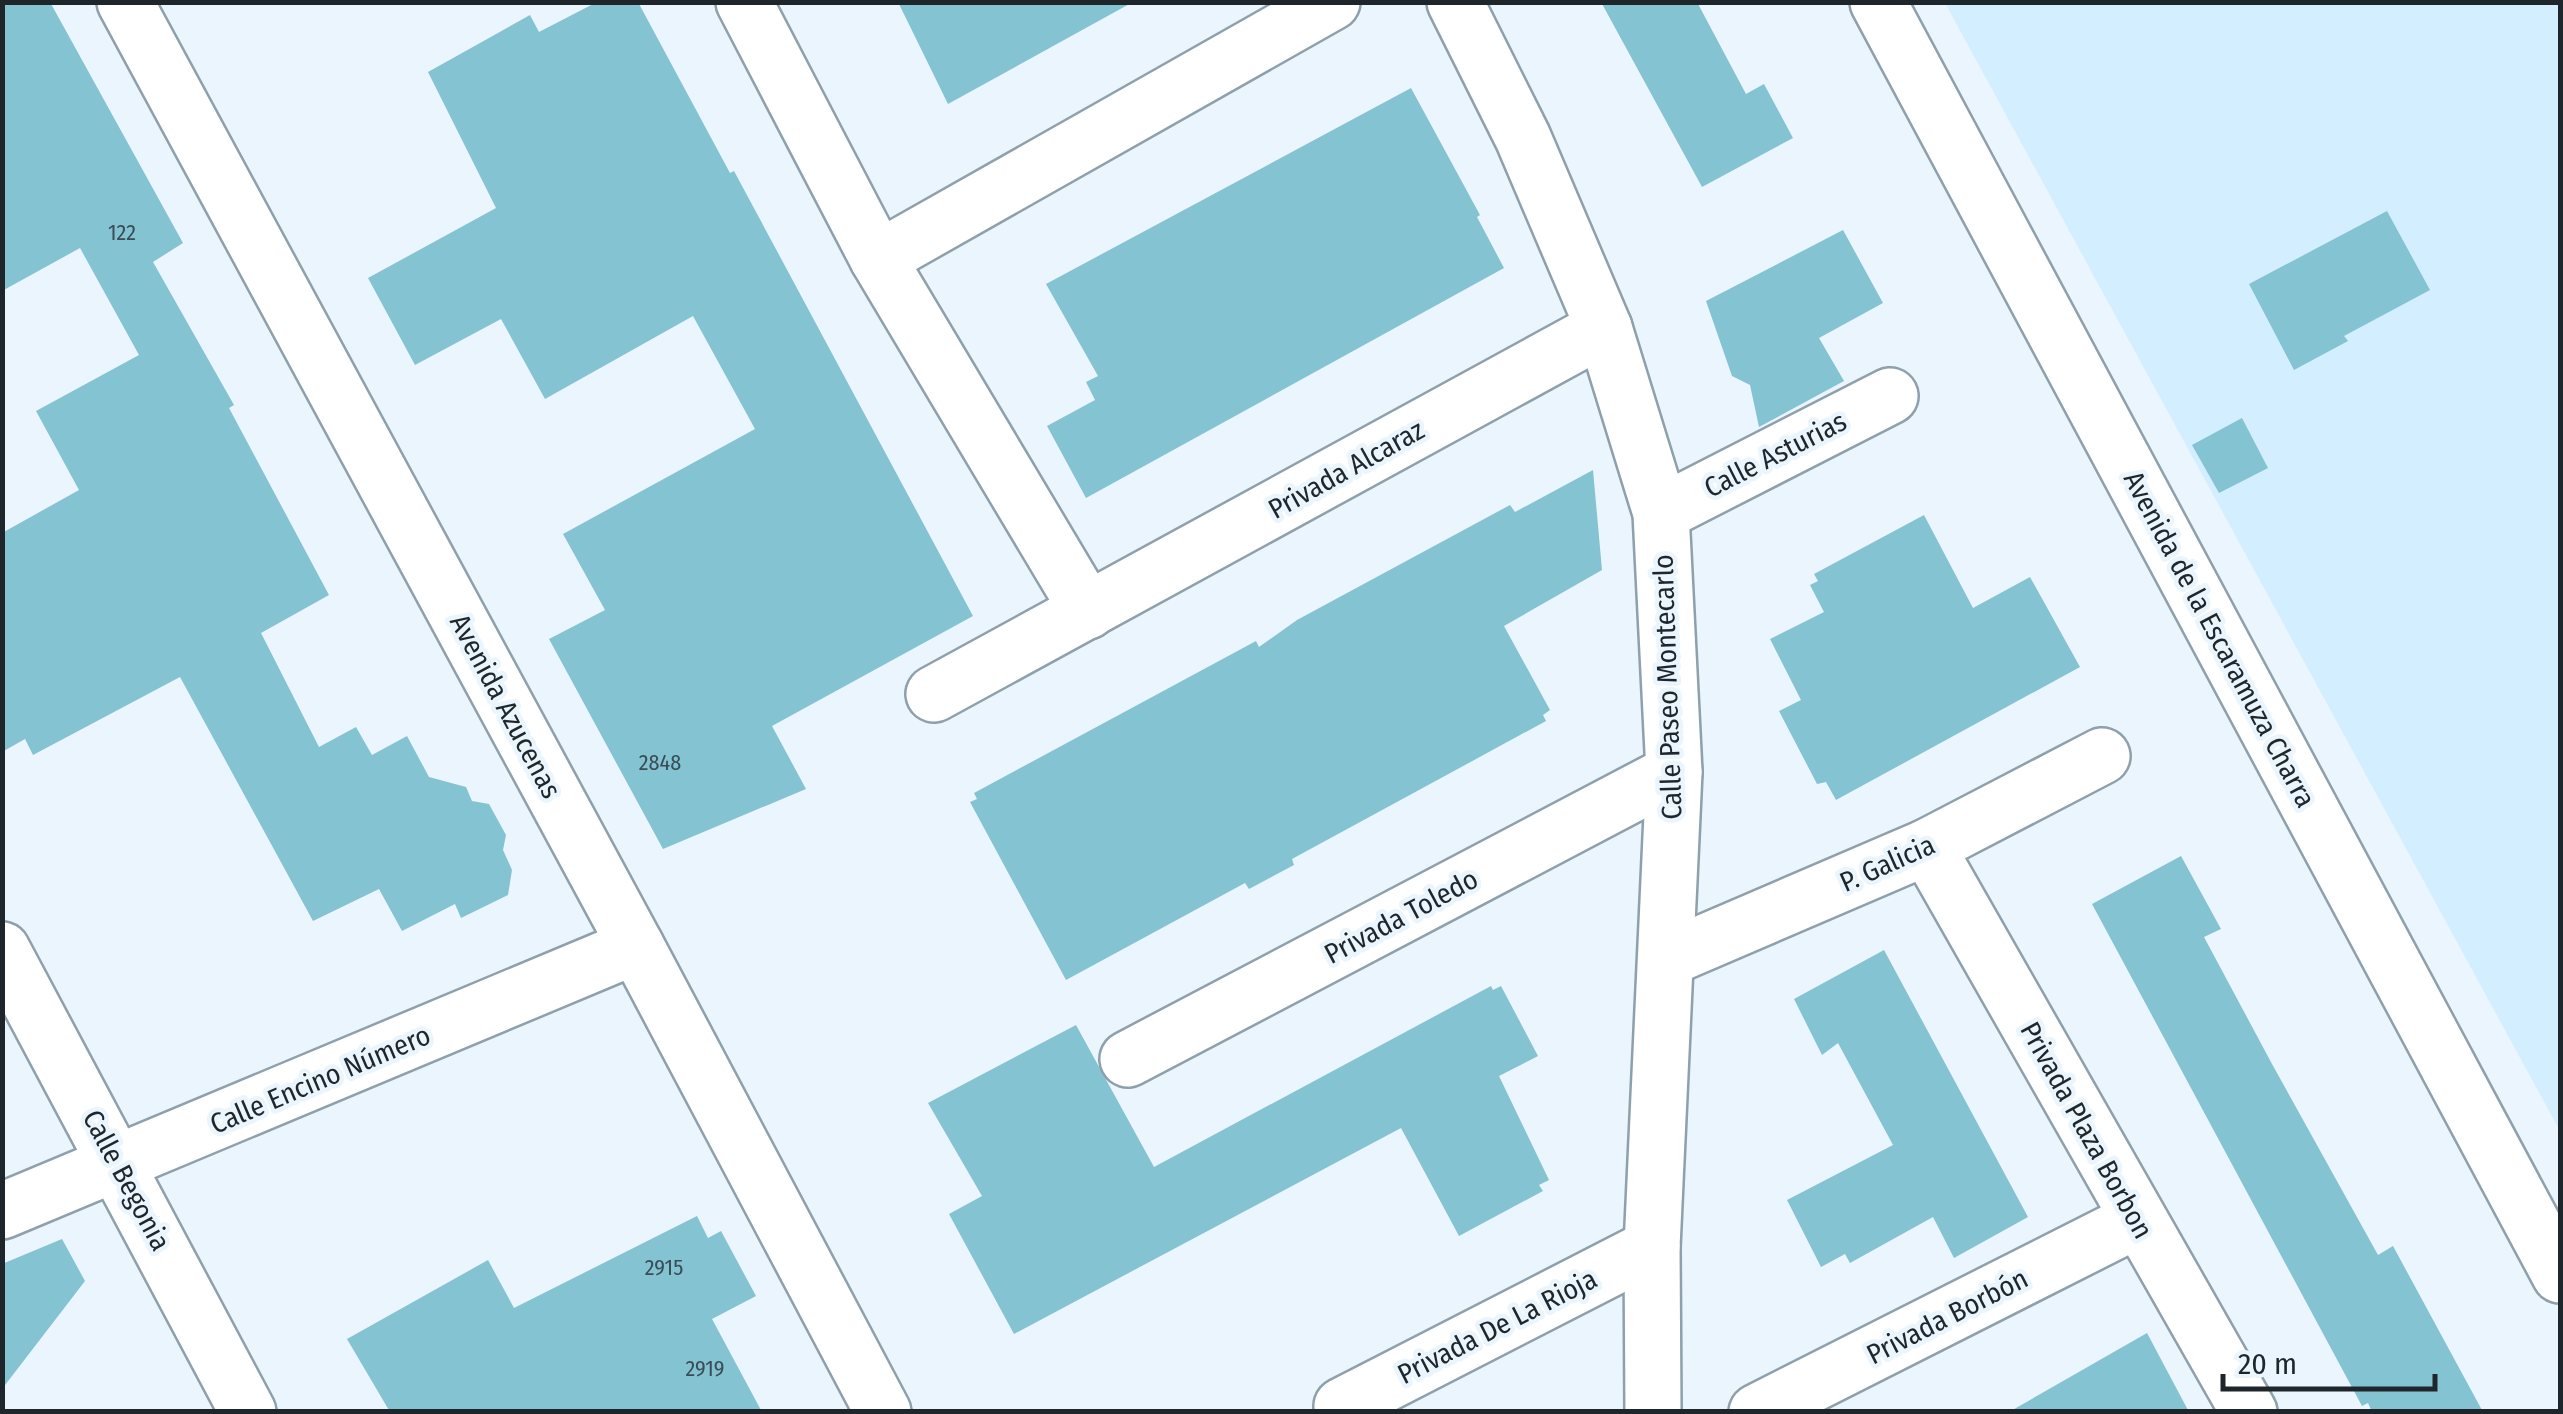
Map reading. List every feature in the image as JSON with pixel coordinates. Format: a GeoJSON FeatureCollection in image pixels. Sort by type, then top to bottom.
{"type":"FeatureCollection","features":[{"type":"Feature","properties":{"kind":"street","name":"Avenida Azucenas"},"geometry":{"type":"LineString","coordinates":[[125,2],[636,946],[883,1412]]}},
{"type":"Feature","properties":{"kind":"street"},"geometry":{"type":"LineString","coordinates":[[744,2],[878,259],[1088,611]]}},
{"type":"Feature","properties":{"kind":"street"},"geometry":{"type":"LineString","coordinates":[[878,259],[1332,2]]}},
{"type":"Feature","properties":{"kind":"street","name":"Calle Paseo Montecarlo"},"geometry":{"type":"LineString","coordinates":[[1456,2],[1523,138],[1604,328],[1661,512],[1674,772],[1652,1247],[1653,1412]]}},
{"type":"Feature","properties":{"kind":"street","name":"Avenida de la Escaramuza Charra"},"geometry":{"type":"LineString","coordinates":[[1878,2],[2560,1275]]}},
{"type":"Feature","properties":{"kind":"street","name":"Privada Alcaraz"},"geometry":{"type":"LineString","coordinates":[[934,694],[1604,328]]}},
{"type":"Feature","properties":{"kind":"street","name":"Calle Asturias"},"geometry":{"type":"LineString","coordinates":[[1661,512],[1890,396]]}},
{"type":"Feature","properties":{"kind":"street","name":"P. Galicia"},"geometry":{"type":"LineString","coordinates":[[1666,959],[1927,846],[2102,756]]}},
{"type":"Feature","properties":{"kind":"street","name":"Privada Toledo"},"geometry":{"type":"LineString","coordinates":[[1128,1060],[1674,772]]}},
{"type":"Feature","properties":{"kind":"street","name":"Privada Plaza Borbon"},"geometry":{"type":"LineString","coordinates":[[1927,846],[2249,1412]]}},
{"type":"Feature","properties":{"kind":"street","name":"Calle Encino Número"},"geometry":{"type":"LineString","coordinates":[[2,1211],[636,946]]}},
{"type":"Feature","properties":{"kind":"street","name":"Calle Begonia"},"geometry":{"type":"LineString","coordinates":[[2,950],[248,1412]]}},
{"type":"Feature","properties":{"kind":"street","name":"Privada Borbón"},"geometry":{"type":"LineString","coordinates":[[1756,1412],[2137,1220]]}},
{"type":"Feature","properties":{"kind":"street","name":"Privada De La Rioja"},"geometry":{"type":"LineString","coordinates":[[1342,1406],[1652,1247]]}},
{"type":"Feature","properties":{"kind":"shaded area"},"geometry":{"type":"Polygon","coordinates":[[[1945,3],[2560,3],[2560,1131],[1945,3]]]}},
{"type":"Feature","properties":{"kind":"building"},"geometry":{"type":"Polygon","coordinates":[[[2,2],[50,2],[183,243],[153,262],[234,405],[229,408],[329,595],[261,633],[319,747],[356,727],[372,755],[407,736],[429,777],[466,787],[472,801],[489,804],[506,835],[503,850],[512,870],[508,895],[461,918],[455,904],[402,931],[379,889],[313,921],[180,677],[33,755],[25,739],[2,752],[2,533],[79,490],[36,411],[139,355],[80,248],[2,291],[2,2]]]}},
{"type":"Feature","properties":{"kind":"building"},"geometry":{"type":"Polygon","coordinates":[[[597,2],[638,2],[730,173],[734,171],[973,616],[772,726],[806,789],[663,849],[549,639],[605,610],[563,534],[755,429],[693,316],[545,399],[501,319],[415,365],[368,278],[496,208],[428,72],[530,15],[539,32],[597,2]]]}},
{"type":"Feature","properties":{"kind":"building"},"geometry":{"type":"Polygon","coordinates":[[[898,2],[1133,2],[948,104],[898,2]]]}},
{"type":"Feature","properties":{"kind":"building"},"geometry":{"type":"Polygon","coordinates":[[[1601,2],[1697,2],[1746,94],[1764,84],[1793,138],[1702,187],[1601,2]]]}},
{"type":"Feature","properties":{"kind":"building"},"geometry":{"type":"Polygon","coordinates":[[[1411,88],[1480,215],[1477,217],[1504,268],[1086,498],[1047,426],[1095,400],[1086,382],[1098,376],[1046,284],[1411,88]]]}},
{"type":"Feature","properties":{"kind":"building"},"geometry":{"type":"Polygon","coordinates":[[[2387,211],[2430,290],[2344,336],[2348,341],[2294,370],[2249,284],[2387,211]]]}},
{"type":"Feature","properties":{"kind":"building"},"geometry":{"type":"Polygon","coordinates":[[[1843,230],[1883,303],[1819,338],[1844,381],[1759,427],[1750,385],[1732,376],[1706,301],[1843,230]]]}},
{"type":"Feature","properties":{"kind":"building"},"geometry":{"type":"Polygon","coordinates":[[[2242,418],[2268,468],[2219,493],[2192,445],[2242,418]]]}},
{"type":"Feature","properties":{"kind":"building"},"geometry":{"type":"Polygon","coordinates":[[[1593,470],[1602,570],[1504,626],[1550,710],[1543,715],[1546,721],[1292,859],[1294,865],[1249,889],[1245,883],[1066,980],[970,802],[977,799],[974,793],[1256,641],[1259,647],[1297,620],[1510,505],[1515,512],[1593,470]]]}},
{"type":"Feature","properties":{"kind":"building"},"geometry":{"type":"Polygon","coordinates":[[[1924,515],[1973,608],[2030,577],[2080,667],[1836,800],[1826,782],[1817,784],[1779,711],[1801,700],[1770,639],[1824,612],[1810,585],[1818,581],[1814,574],[1924,515]]]}},
{"type":"Feature","properties":{"kind":"building"},"geometry":{"type":"Polygon","coordinates":[[[2181,856],[2221,929],[2204,937],[2272,1064],[2378,1255],[2393,1246],[2483,1412],[2372,1412],[2368,1403],[2362,1406],[2092,904],[2181,856]]]}},
{"type":"Feature","properties":{"kind":"building"},"geometry":{"type":"Polygon","coordinates":[[[1884,950],[2028,1217],[1954,1258],[1933,1217],[1850,1263],[1845,1254],[1821,1267],[1787,1200],[1893,1145],[1838,1043],[1822,1055],[1794,999],[1884,950]]]}},
{"type":"Feature","properties":{"kind":"building"},"geometry":{"type":"Polygon","coordinates":[[[1491,986],[1493,990],[1501,986],[1538,1056],[1499,1076],[1549,1180],[1539,1185],[1543,1191],[1459,1236],[1401,1128],[1014,1334],[949,1214],[982,1196],[928,1103],[1076,1025],[1154,1167],[1491,986]]]}},
{"type":"Feature","properties":{"kind":"building"},"geometry":{"type":"Polygon","coordinates":[[[697,1216],[708,1238],[721,1231],[756,1296],[712,1319],[762,1412],[390,1412],[347,1339],[488,1260],[514,1308],[697,1216]]]}},
{"type":"Feature","properties":{"kind":"building"},"geometry":{"type":"Polygon","coordinates":[[[62,1239],[85,1281],[2,1389],[2,1264],[62,1239]]]}},
{"type":"Feature","properties":{"kind":"building"},"geometry":{"type":"Polygon","coordinates":[[[2147,1333],[2189,1412],[2009,1412],[2147,1333]]]}}]}
